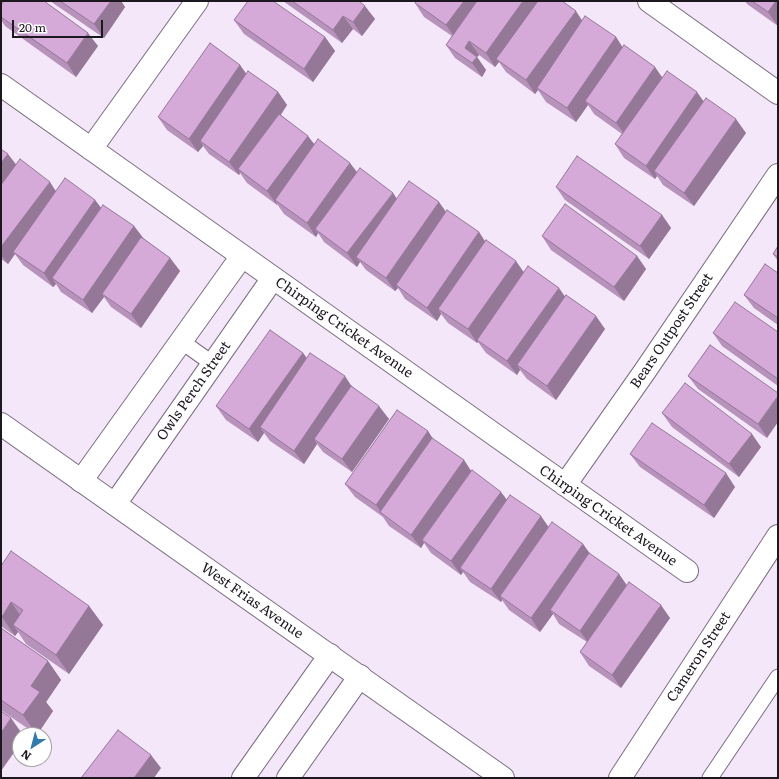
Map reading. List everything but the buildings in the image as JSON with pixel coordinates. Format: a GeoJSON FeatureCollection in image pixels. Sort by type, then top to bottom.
{"type":"FeatureCollection","features":[{"type":"Feature","properties":{"kind":"street"},"geometry":{"type":"LineString","coordinates":[[91,148],[197,1]]}},
{"type":"Feature","properties":{"kind":"street"},"geometry":{"type":"LineString","coordinates":[[649,1],[778,93]]}},
{"type":"Feature","properties":{"kind":"street","name":"Chirping Cricket Avenue"},"geometry":{"type":"LineString","coordinates":[[1,85],[687,571]]}},
{"type":"Feature","properties":{"kind":"street","name":"Bears Outpost Street"},"geometry":{"type":"LineString","coordinates":[[565,485],[778,176]]}},
{"type":"Feature","properties":{"kind":"street"},"geometry":{"type":"LineString","coordinates":[[81,481],[242,256]]}},
{"type":"Feature","properties":{"kind":"street","name":"Owls Perch Street"},"geometry":{"type":"LineString","coordinates":[[115,504],[274,278]]}},
{"type":"Feature","properties":{"kind":"street","name":"West Frias Avenue"},"geometry":{"type":"LineString","coordinates":[[1,424],[503,778]]}},
{"type":"Feature","properties":{"kind":"street","name":"Cameron Street"},"geometry":{"type":"LineString","coordinates":[[620,778],[778,536]]}},
{"type":"Feature","properties":{"kind":"street"},"geometry":{"type":"LineString","coordinates":[[243,778],[330,655]]}},
{"type":"Feature","properties":{"kind":"street"},"geometry":{"type":"LineString","coordinates":[[288,778],[360,676]]}},
{"type":"Feature","properties":{"kind":"lane"},"geometry":{"type":"LineString","coordinates":[[181,341],[213,364]]}},
{"type":"Feature","properties":{"kind":"lane"},"geometry":{"type":"LineString","coordinates":[[710,778],[778,677]]}}]}
